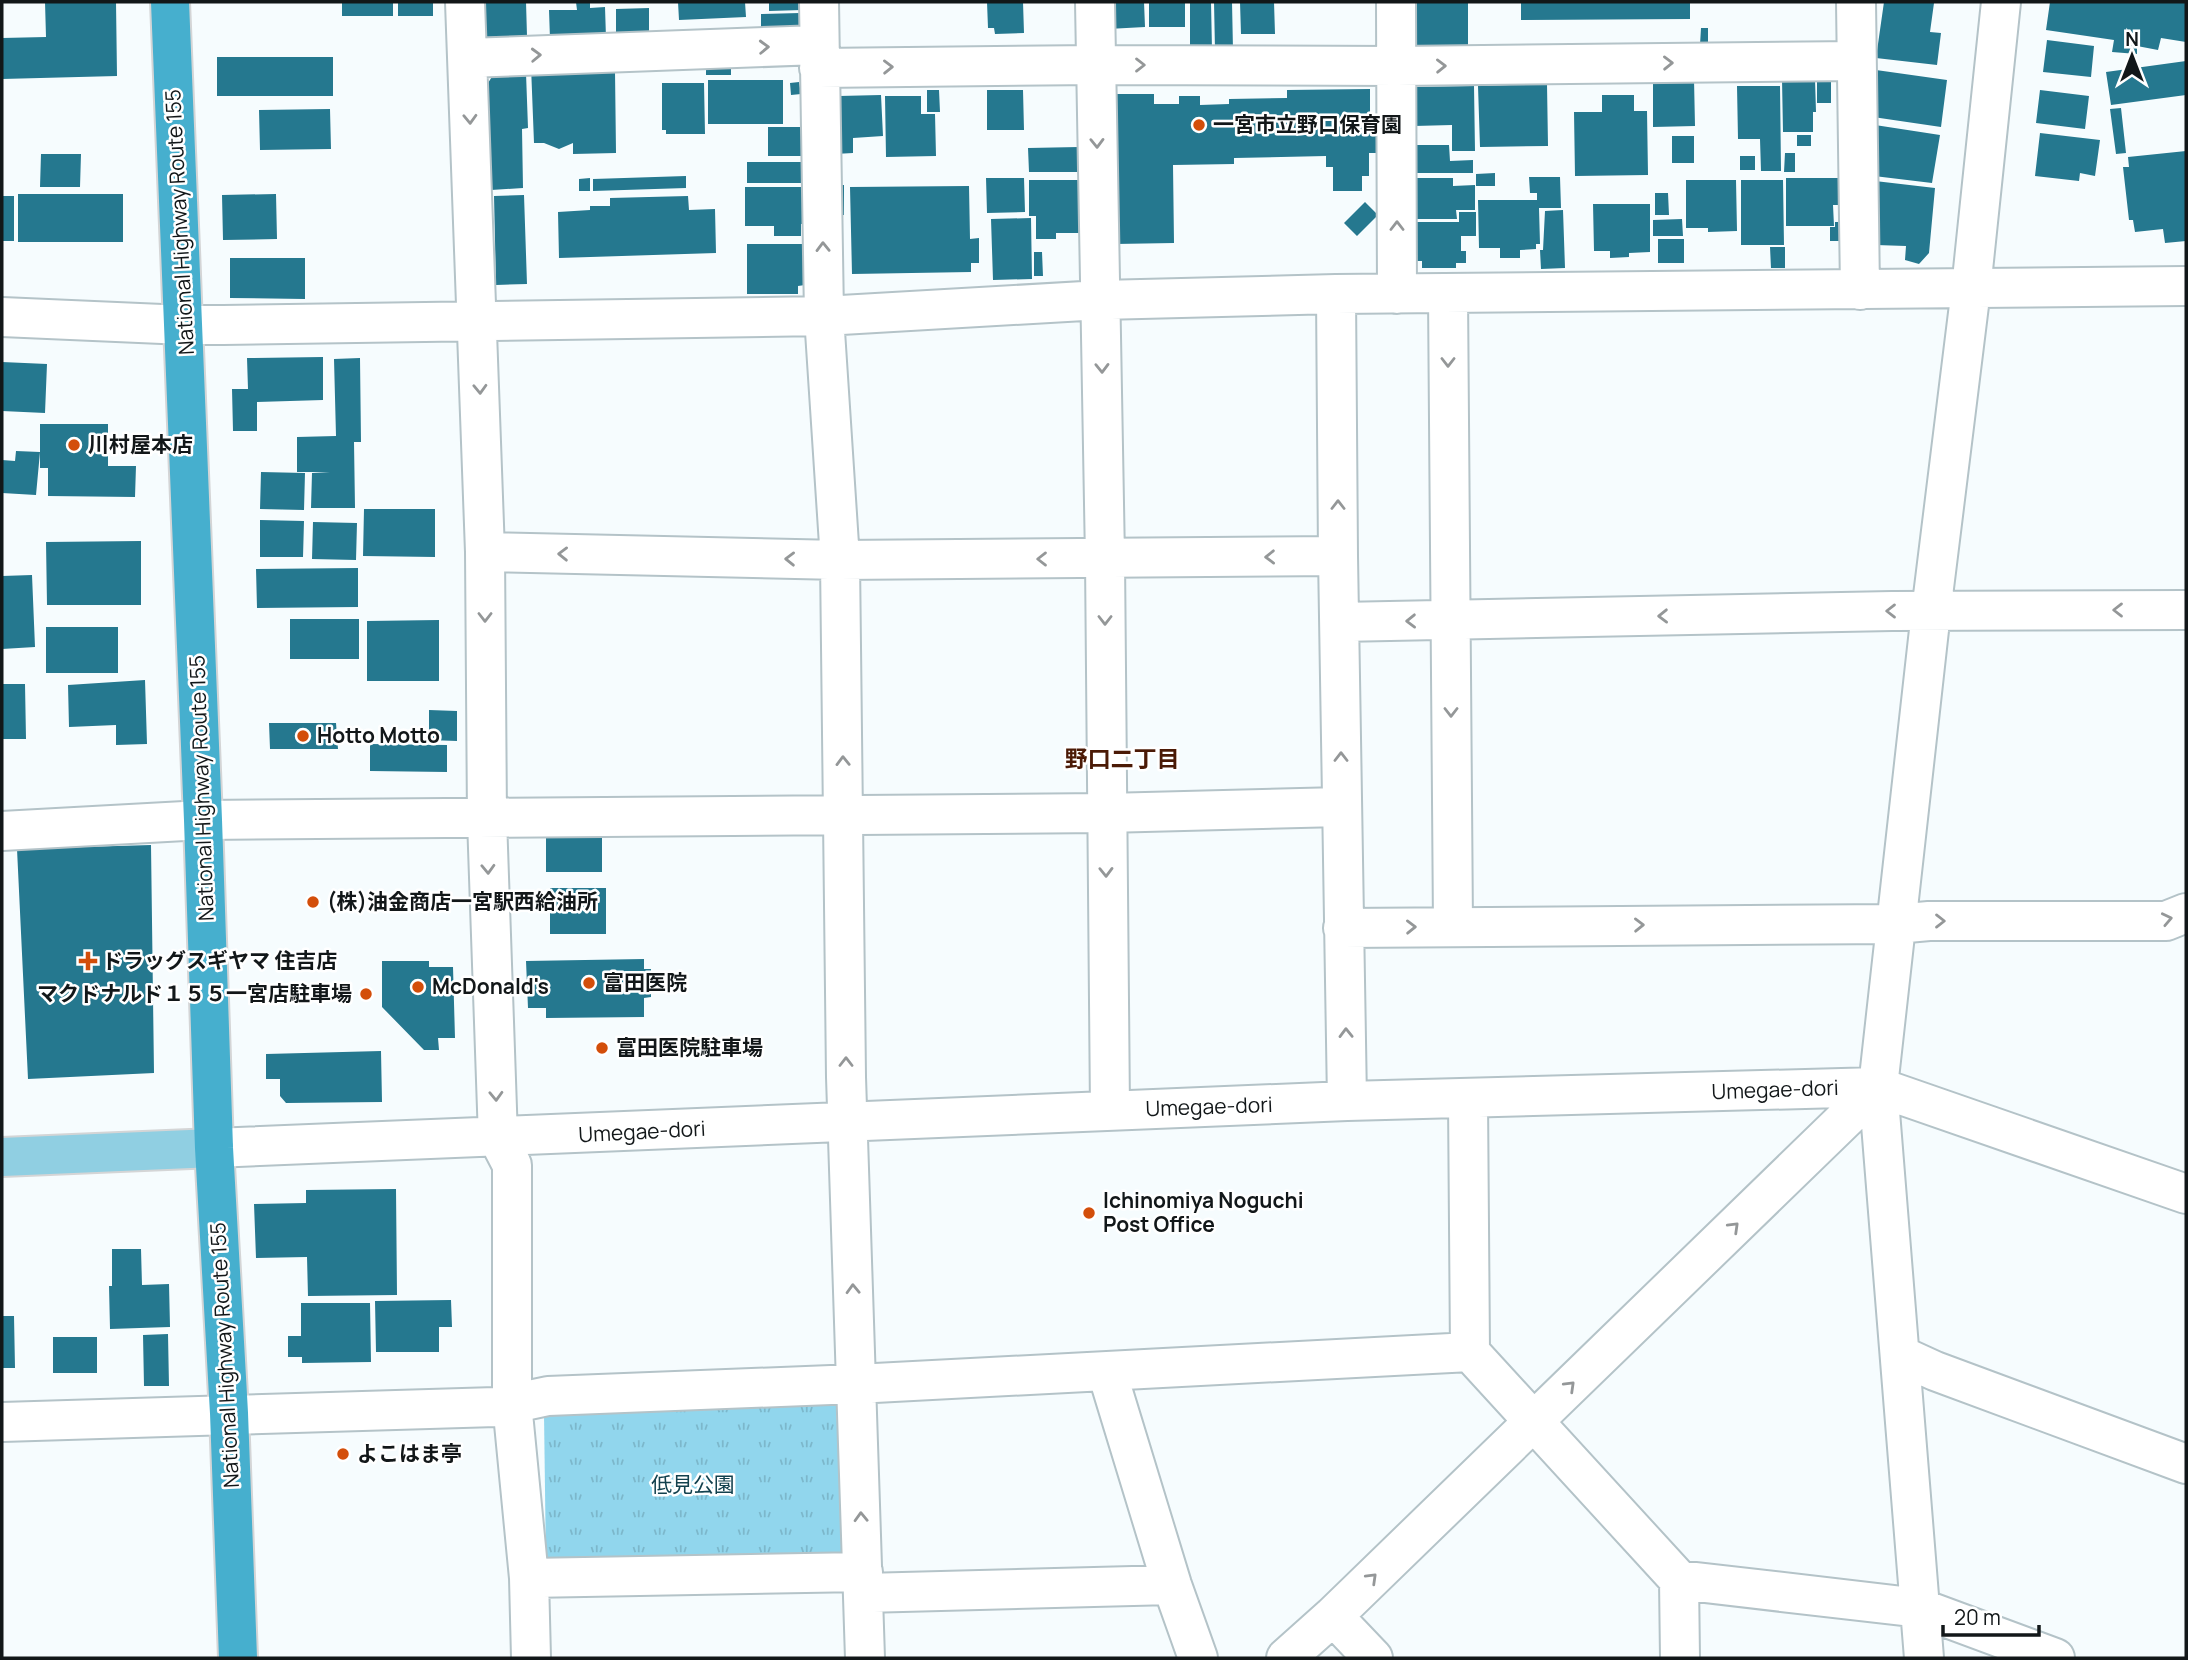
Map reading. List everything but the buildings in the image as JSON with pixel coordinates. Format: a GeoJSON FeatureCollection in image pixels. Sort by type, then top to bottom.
{"type":"FeatureCollection","features":[{"type":"Feature","properties":{"kind":"highway","name":"National Highway Route 155"},"geometry":{"type":"LineString","coordinates":[[170,2],[204,820],[214,1149],[229,1413],[238,1658]]}},
{"type":"Feature","properties":{"kind":"main road"},"geometry":{"type":"LineString","coordinates":[[2,1157],[214,1149]]}},
{"type":"Feature","properties":{"kind":"street"},"geometry":{"type":"LineString","coordinates":[[466,2],[485,552],[487,819],[498,1138],[512,1165],[512,1403],[529,1577],[531,1658]]}},
{"type":"Feature","properties":{"kind":"street"},"geometry":{"type":"LineString","coordinates":[[819,2],[824,316],[840,560],[848,1122],[865,1658]]}},
{"type":"Feature","properties":{"kind":"street"},"geometry":{"type":"LineString","coordinates":[[1096,2],[1110,1111]]}},
{"type":"Feature","properties":{"kind":"street"},"geometry":{"type":"LineString","coordinates":[[1396,2],[1397,294]]}},
{"type":"Feature","properties":{"kind":"street"},"geometry":{"type":"LineString","coordinates":[[1856,2],[1860,290]]}},
{"type":"Feature","properties":{"kind":"street"},"geometry":{"type":"LineString","coordinates":[[1924,1658],[1878,1087],[1931,612],[1971,289],[2001,2]]}},
{"type":"Feature","properties":{"kind":"street"},"geometry":{"type":"LineString","coordinates":[[468,58],[819,57],[1096,65],[1397,66],[1856,61]]}},
{"type":"Feature","properties":{"kind":"street"},"geometry":{"type":"LineString","coordinates":[[2,317],[185,325],[478,321],[824,316],[1101,299],[1336,294],[2186,286]]}},
{"type":"Feature","properties":{"kind":"street"},"geometry":{"type":"LineString","coordinates":[[1336,294],[1341,807],[1348,1101]]}},
{"type":"Feature","properties":{"kind":"street"},"geometry":{"type":"LineString","coordinates":[[1448,294],[1452,926]]}},
{"type":"Feature","properties":{"kind":"street"},"geometry":{"type":"LineString","coordinates":[[485,552],[840,560],[1338,556]]}},
{"type":"Feature","properties":{"kind":"street"},"geometry":{"type":"LineString","coordinates":[[1340,622],[2186,610]]}},
{"type":"Feature","properties":{"kind":"street"},"geometry":{"type":"LineString","coordinates":[[2,831],[204,820],[1106,813],[1341,807]]}},
{"type":"Feature","properties":{"kind":"street"},"geometry":{"type":"LineString","coordinates":[[1343,928],[1896,924],[1929,920],[2166,921],[2186,913]]}},
{"type":"Feature","properties":{"kind":"street"},"geometry":{"type":"LineString","coordinates":[[1286,1658],[1333,1616],[1878,1087]]}},
{"type":"Feature","properties":{"kind":"street","name":"Umegae-dori"},"geometry":{"type":"LineString","coordinates":[[214,1149],[1348,1101],[1878,1087],[2186,1194]]}},
{"type":"Feature","properties":{"kind":"street"},"geometry":{"type":"LineString","coordinates":[[1468,1099],[1470,1352],[1679,1580],[1920,1608],[2056,1658]]}},
{"type":"Feature","properties":{"kind":"street"},"geometry":{"type":"LineString","coordinates":[[2,1422],[229,1413],[496,1407],[548,1396],[856,1384],[1470,1352]]}},
{"type":"Feature","properties":{"kind":"street"},"geometry":{"type":"LineString","coordinates":[[1900,1356],[2186,1464]]}},
{"type":"Feature","properties":{"kind":"street"},"geometry":{"type":"LineString","coordinates":[[1107,1372],[1172,1585],[1198,1658]]}},
{"type":"Feature","properties":{"kind":"street"},"geometry":{"type":"LineString","coordinates":[[529,1577],[1172,1585]]}},
{"type":"Feature","properties":{"kind":"street"},"geometry":{"type":"LineString","coordinates":[[1679,1580],[1680,1658]]}},
{"type":"Feature","properties":{"kind":"street"},"geometry":{"type":"LineString","coordinates":[[1333,1616],[1373,1658]]}},
{"type":"Feature","properties":{"kind":"green space","name":"低見公園"},"geometry":{"type":"Polygon","coordinates":[[[836,1405],[845,1559],[546,1564],[544,1414],[836,1405]]]}},
{"type":"Feature","properties":{"kind":"place","name":"一宮市立野口保育園"},"geometry":{"type":"Point","coordinates":[1199,125]}},
{"type":"Feature","properties":{"kind":"place","name":"川村屋本店"},"geometry":{"type":"Point","coordinates":[74,445]}},
{"type":"Feature","properties":{"kind":"place","name":"Hotto Motto"},"geometry":{"type":"Point","coordinates":[303,736]}},
{"type":"Feature","properties":{"kind":"place","name":"(株)油金商店一宮駅西給油所"},"geometry":{"type":"Point","coordinates":[313,902]}},
{"type":"Feature","properties":{"kind":"place","name":"ドラッグスギヤマ 住吉店"},"geometry":{"type":"Point","coordinates":[88,961]}},
{"type":"Feature","properties":{"kind":"place","name":"富田医院"},"geometry":{"type":"Point","coordinates":[589,983]}},
{"type":"Feature","properties":{"kind":"place","name":"McDonald's"},"geometry":{"type":"Point","coordinates":[418,987]}},
{"type":"Feature","properties":{"kind":"place","name":"マクドナルド１５５一宮店駐車場"},"geometry":{"type":"Point","coordinates":[366,994]}},
{"type":"Feature","properties":{"kind":"place","name":"富田医院駐車場"},"geometry":{"type":"Point","coordinates":[602,1048]}},
{"type":"Feature","properties":{"kind":"place","name":"Ichinomiya Noguchi Post Office"},"geometry":{"type":"Point","coordinates":[1089,1213]}},
{"type":"Feature","properties":{"kind":"place","name":"よこはま亭"},"geometry":{"type":"Point","coordinates":[343,1454]}},
{"type":"Feature","properties":{"kind":"district","name":"野口二丁目"},"geometry":{"type":"Point","coordinates":[1122,759]}}]}
